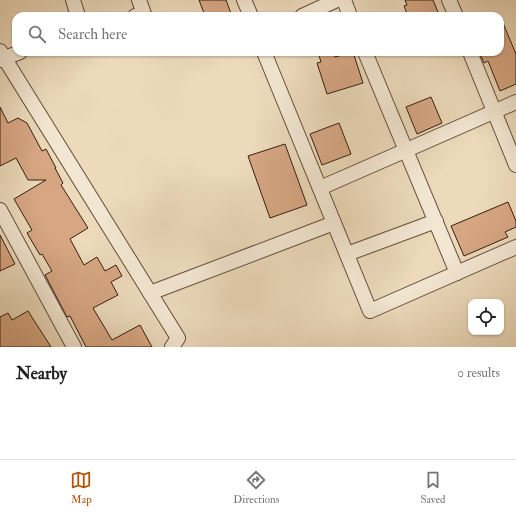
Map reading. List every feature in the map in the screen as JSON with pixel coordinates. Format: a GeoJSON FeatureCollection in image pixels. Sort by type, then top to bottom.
{"type":"FeatureCollection","features":[{"type":"Feature","properties":{"kind":"street"},"geometry":{"type":"LineString","coordinates":[[73,0],[77,12]]}},
{"type":"Feature","properties":{"kind":"street"},"geometry":{"type":"LineString","coordinates":[[139,0],[143,12]]}},
{"type":"Feature","properties":{"kind":"street"},"geometry":{"type":"LineString","coordinates":[[244,0],[249,12]]}},
{"type":"Feature","properties":{"kind":"street"},"geometry":{"type":"LineString","coordinates":[[311,12],[337,0]]}},
{"type":"Feature","properties":{"kind":"street"},"geometry":{"type":"LineString","coordinates":[[344,0],[348,12]]}},
{"type":"Feature","properties":{"kind":"street"},"geometry":{"type":"LineString","coordinates":[[449,0],[454,12]]}},
{"type":"Feature","properties":{"kind":"street"},"geometry":{"type":"LineString","coordinates":[[12,54],[1,56],[178,338],[172,347]]}},
{"type":"Feature","properties":{"kind":"street"},"geometry":{"type":"LineString","coordinates":[[266,56],[370,311],[516,247]]}},
{"type":"Feature","properties":{"kind":"street"},"geometry":{"type":"LineString","coordinates":[[367,56],[457,273]]}},
{"type":"Feature","properties":{"kind":"street"},"geometry":{"type":"LineString","coordinates":[[472,56],[516,165]]}},
{"type":"Feature","properties":{"kind":"street"},"geometry":{"type":"LineString","coordinates":[[320,188],[516,102]]}},
{"type":"Feature","properties":{"kind":"street"},"geometry":{"type":"LineString","coordinates":[[0,210],[74,347]]}},
{"type":"Feature","properties":{"kind":"street"},"geometry":{"type":"LineString","coordinates":[[347,254],[436,221]]}},
{"type":"Feature","properties":{"kind":"street"},"geometry":{"type":"LineString","coordinates":[[150,293],[334,223]]}},
{"type":"Feature","properties":{"kind":"building"},"geometry":{"type":"Polygon","coordinates":[[[199,0],[226,0],[230,12],[204,12],[199,0]]]}},
{"type":"Feature","properties":{"kind":"building"},"geometry":{"type":"Polygon","coordinates":[[[405,0],[433,0],[438,12],[406,12],[404,6],[407,5],[405,0]]]}},
{"type":"Feature","properties":{"kind":"building"},"geometry":{"type":"Polygon","coordinates":[[[504,26],[516,54],[516,84],[500,91],[488,61],[484,63],[481,56],[504,56],[504,26]]]}},
{"type":"Feature","properties":{"kind":"building"},"geometry":{"type":"Polygon","coordinates":[[[319,56],[354,56],[363,83],[327,94],[317,63],[321,62],[319,56]]]}},
{"type":"Feature","properties":{"kind":"building"},"geometry":{"type":"Polygon","coordinates":[[[431,97],[442,123],[417,134],[406,107],[431,97]]]}},
{"type":"Feature","properties":{"kind":"building"},"geometry":{"type":"Polygon","coordinates":[[[0,107],[8,123],[18,118],[27,123],[42,151],[46,149],[63,183],[61,185],[88,228],[70,239],[84,265],[97,257],[105,271],[116,265],[122,276],[111,282],[118,295],[93,308],[112,340],[140,325],[152,347],[86,347],[70,316],[67,317],[45,275],[52,271],[42,254],[40,255],[27,233],[32,230],[14,199],[46,180],[28,180],[16,158],[0,166],[0,107]]]}},
{"type":"Feature","properties":{"kind":"building"},"geometry":{"type":"Polygon","coordinates":[[[339,123],[351,154],[322,165],[310,134],[339,123]]]}},
{"type":"Feature","properties":{"kind":"building"},"geometry":{"type":"Polygon","coordinates":[[[285,144],[307,205],[270,218],[248,156],[285,144]]]}},
{"type":"Feature","properties":{"kind":"building"},"geometry":{"type":"Polygon","coordinates":[[[508,202],[516,221],[516,227],[505,232],[508,237],[464,256],[451,226],[508,202]]]}},
{"type":"Feature","properties":{"kind":"building"},"geometry":{"type":"Polygon","coordinates":[[[0,235],[15,264],[0,271],[0,235]]]}},
{"type":"Feature","properties":{"kind":"building"},"geometry":{"type":"Polygon","coordinates":[[[28,311],[51,347],[0,347],[0,317],[8,313],[12,320],[28,311]]]}}]}
